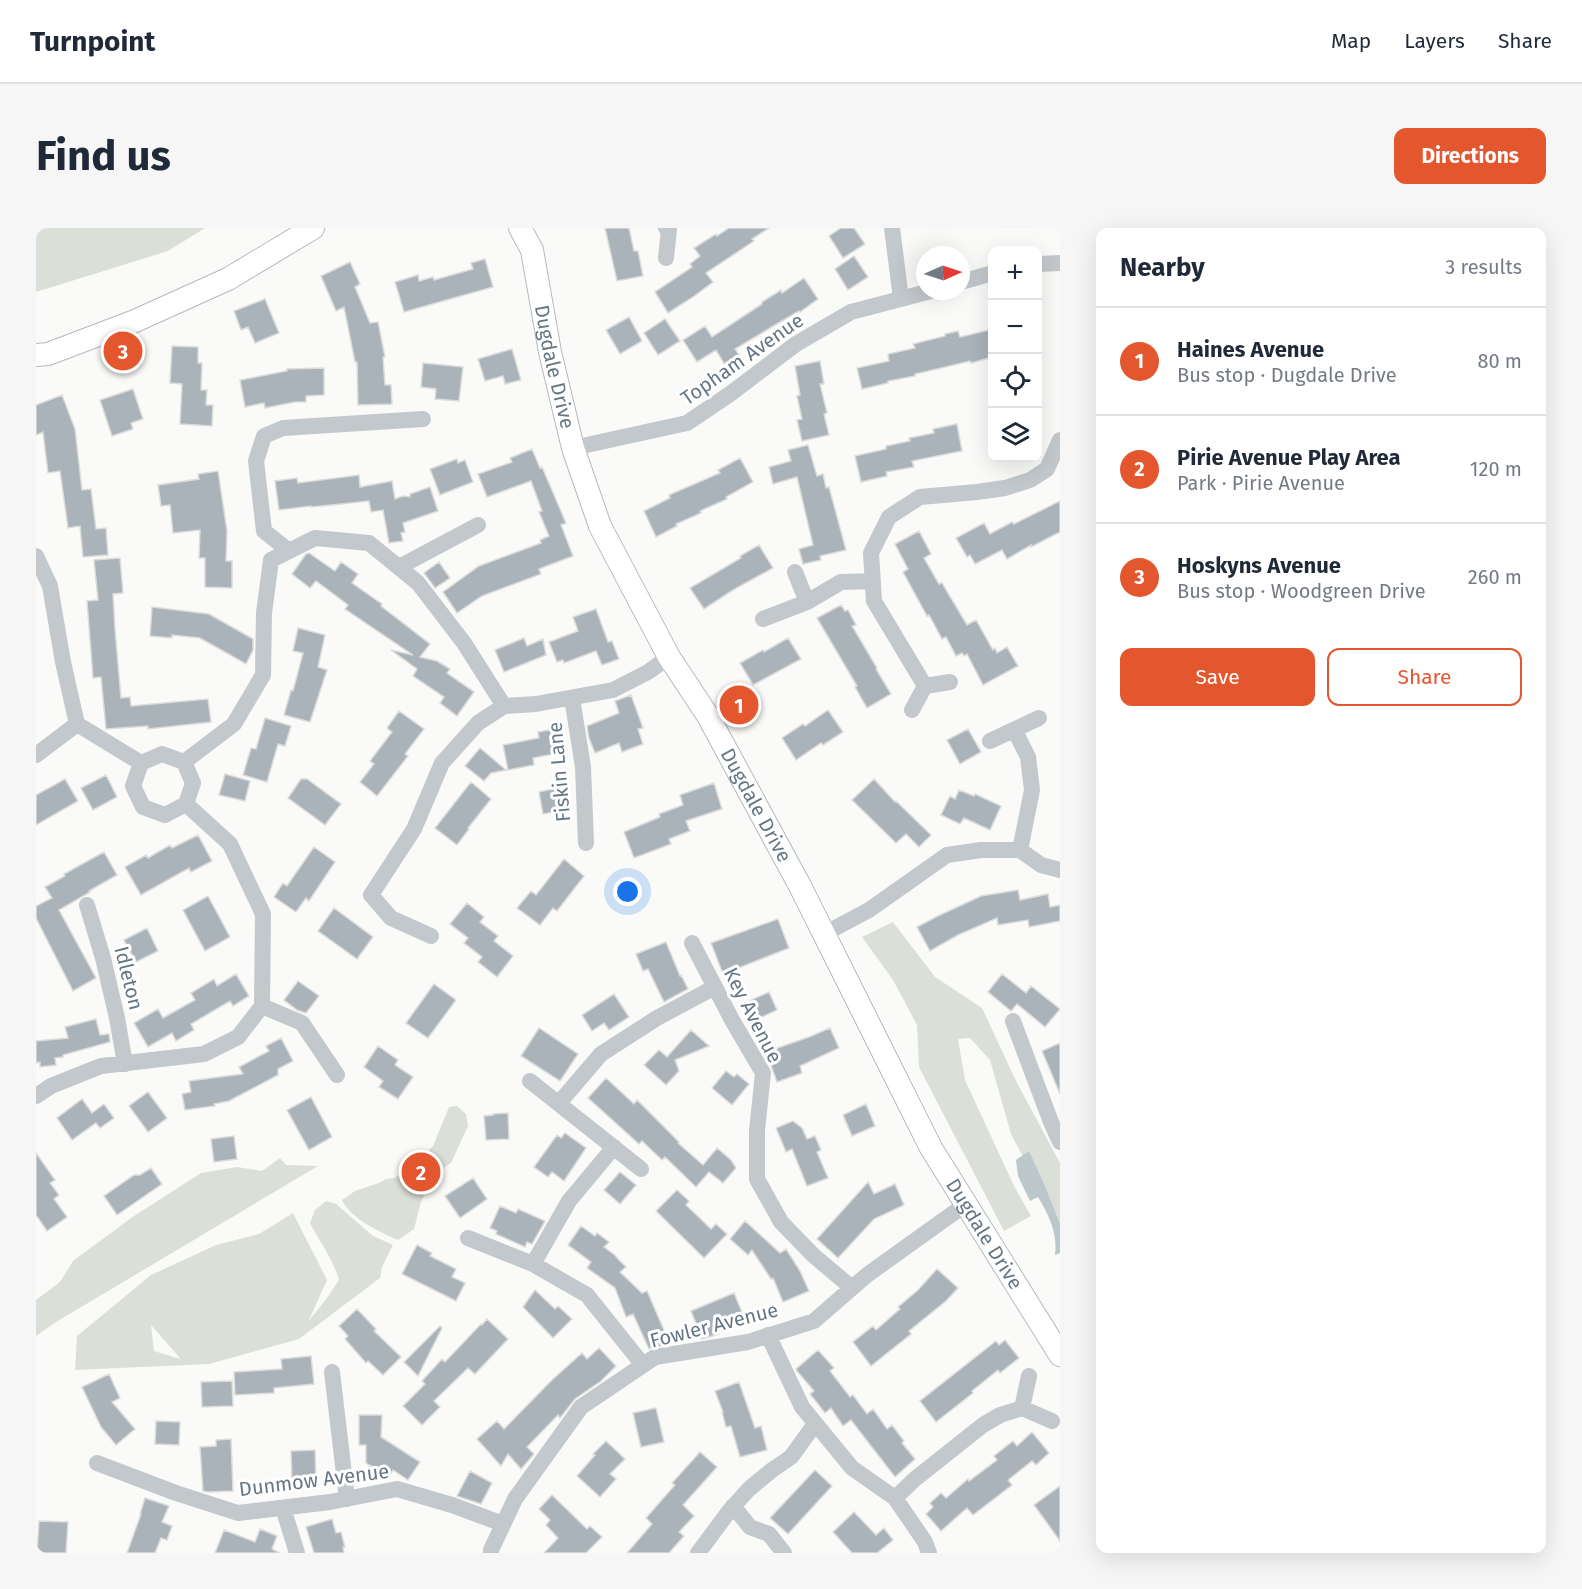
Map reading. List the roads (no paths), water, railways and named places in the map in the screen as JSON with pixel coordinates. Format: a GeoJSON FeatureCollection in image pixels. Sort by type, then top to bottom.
{"type":"FeatureCollection","features":[{"type":"Feature","properties":{"kind":"street"},"geometry":{"type":"LineString","coordinates":[[36,355],[48,354],[135,321],[228,279],[313,228]]}},
{"type":"Feature","properties":{"kind":"street","name":"Dugdale Drive"},"geometry":{"type":"LineString","coordinates":[[520,228],[532,250],[550,352],[573,447],[600,526],[669,657],[708,717],[800,886],[931,1148],[1060,1355]]}},
{"type":"Feature","properties":{"kind":"street"},"geometry":{"type":"LineString","coordinates":[[666,258],[668,228]]}},
{"type":"Feature","properties":{"kind":"street"},"geometry":{"type":"LineString","coordinates":[[892,228],[901,299]]}},
{"type":"Feature","properties":{"kind":"street"},"geometry":{"type":"LineString","coordinates":[[1042,264],[1060,263]]}},
{"type":"Feature","properties":{"kind":"street"},"geometry":{"type":"LineString","coordinates":[[970,279],[988,274]]}},
{"type":"Feature","properties":{"kind":"street","name":"Topham Avenue"},"geometry":{"type":"LineString","coordinates":[[573,447],[687,423],[796,344],[852,312],[916,295]]}},
{"type":"Feature","properties":{"kind":"street"},"geometry":{"type":"LineString","coordinates":[[289,551],[264,531],[256,461],[264,436],[283,428],[423,419]]}},
{"type":"Feature","properties":{"kind":"street"},"geometry":{"type":"LineString","coordinates":[[925,686],[874,601],[871,553],[889,517],[920,497],[1005,488],[1030,480],[1047,469],[1060,440]]}},
{"type":"Feature","properties":{"kind":"street"},"geometry":{"type":"LineString","coordinates":[[399,567],[478,525]]}},
{"type":"Feature","properties":{"kind":"street"},"geometry":{"type":"LineString","coordinates":[[184,762],[234,724],[263,675],[264,613],[271,560],[315,538],[369,543],[418,583],[464,643],[504,706]]}},
{"type":"Feature","properties":{"kind":"street"},"geometry":{"type":"LineString","coordinates":[[36,556],[50,586],[63,662],[77,724],[141,763]]}},
{"type":"Feature","properties":{"kind":"street"},"geometry":{"type":"LineString","coordinates":[[795,572],[807,602]]}},
{"type":"Feature","properties":{"kind":"street"},"geometry":{"type":"LineString","coordinates":[[763,619],[807,602],[842,582],[873,581]]}},
{"type":"Feature","properties":{"kind":"street"},"geometry":{"type":"LineString","coordinates":[[431,936],[391,918],[371,895],[414,829],[442,763],[478,723],[504,706],[536,704],[613,690],[648,672],[669,657]]}},
{"type":"Feature","properties":{"kind":"street"},"geometry":{"type":"LineString","coordinates":[[925,686],[950,682]]}},
{"type":"Feature","properties":{"kind":"street"},"geometry":{"type":"LineString","coordinates":[[912,710],[925,686]]}},
{"type":"Feature","properties":{"kind":"street","name":"Fiskin Lane"},"geometry":{"type":"LineString","coordinates":[[572,698],[583,767],[586,843]]}},
{"type":"Feature","properties":{"kind":"street"},"geometry":{"type":"LineString","coordinates":[[990,741],[1039,718]]}},
{"type":"Feature","properties":{"kind":"street"},"geometry":{"type":"LineString","coordinates":[[36,755],[77,724]]}},
{"type":"Feature","properties":{"kind":"street"},"geometry":{"type":"LineString","coordinates":[[1015,731],[1028,757],[1032,790],[1020,850]]}},
{"type":"Feature","properties":{"kind":"street"},"geometry":{"type":"LineString","coordinates":[[162,754],[184,762],[194,783],[186,804],[165,815],[143,807],[133,786],[141,763],[162,754]]}},
{"type":"Feature","properties":{"kind":"street"},"geometry":{"type":"LineString","coordinates":[[36,1096],[51,1086],[101,1066],[204,1054],[238,1037],[262,1006],[263,914],[230,844],[186,804]]}},
{"type":"Feature","properties":{"kind":"street"},"geometry":{"type":"LineString","coordinates":[[824,934],[869,910],[947,855],[981,850],[1020,850],[1041,866],[1060,870]]}},
{"type":"Feature","properties":{"kind":"street","name":"Idleton"},"geometry":{"type":"LineString","coordinates":[[87,905],[104,958],[125,1064]]}},
{"type":"Feature","properties":{"kind":"street","name":"Key Avenue"},"geometry":{"type":"LineString","coordinates":[[692,943],[732,1020],[763,1073],[757,1131],[757,1179],[782,1222],[813,1255],[852,1288]]}},
{"type":"Feature","properties":{"kind":"street"},"geometry":{"type":"LineString","coordinates":[[559,1103],[601,1054],[657,1018],[715,987]]}},
{"type":"Feature","properties":{"kind":"street"},"geometry":{"type":"LineString","coordinates":[[262,1006],[302,1023],[337,1075]]}},
{"type":"Feature","properties":{"kind":"street"},"geometry":{"type":"LineString","coordinates":[[1013,1021],[1060,1142]]}},
{"type":"Feature","properties":{"kind":"street"},"geometry":{"type":"LineString","coordinates":[[530,1081],[641,1169]]}},
{"type":"Feature","properties":{"kind":"street"},"geometry":{"type":"LineString","coordinates":[[533,1264],[569,1201],[614,1147]]}},
{"type":"Feature","properties":{"kind":"street","name":"Fowler Avenue"},"geometry":{"type":"LineString","coordinates":[[491,1553],[515,1499],[581,1407],[655,1358],[748,1342],[814,1321],[867,1275],[966,1204]]}},
{"type":"Feature","properties":{"kind":"street"},"geometry":{"type":"LineString","coordinates":[[468,1238],[533,1264],[587,1295],[643,1365]]}},
{"type":"Feature","properties":{"kind":"street"},"geometry":{"type":"LineString","coordinates":[[768,1335],[802,1407],[852,1468],[895,1498],[926,1542],[929,1553]]}},
{"type":"Feature","properties":{"kind":"street"},"geometry":{"type":"LineString","coordinates":[[332,1372],[347,1499]]}},
{"type":"Feature","properties":{"kind":"street"},"geometry":{"type":"LineString","coordinates":[[1022,1408],[1029,1376]]}},
{"type":"Feature","properties":{"kind":"street"},"geometry":{"type":"LineString","coordinates":[[895,1498],[915,1479],[983,1425],[1000,1415],[1022,1408],[1052,1421]]}},
{"type":"Feature","properties":{"kind":"street"},"geometry":{"type":"LineString","coordinates":[[698,1553],[733,1506],[749,1489],[791,1457],[815,1424]]}},
{"type":"Feature","properties":{"kind":"street","name":"Dunmow Avenue"},"geometry":{"type":"LineString","coordinates":[[97,1463],[238,1513],[347,1499],[397,1489],[452,1505],[503,1524]]}},
{"type":"Feature","properties":{"kind":"street"},"geometry":{"type":"LineString","coordinates":[[733,1506],[750,1527],[769,1534],[784,1553]]}},
{"type":"Feature","properties":{"kind":"street"},"geometry":{"type":"LineString","coordinates":[[283,1508],[297,1553]]}},
{"type":"Feature","properties":{"kind":"place","name":"Hoskyns Avenue"},"geometry":{"type":"Point","coordinates":[123,351]}},
{"type":"Feature","properties":{"kind":"place","name":"Haines Avenue"},"geometry":{"type":"Point","coordinates":[739,705]}},
{"type":"Feature","properties":{"kind":"place","name":"Pirie Avenue Play Area"},"geometry":{"type":"Point","coordinates":[421,1172]}}]}
